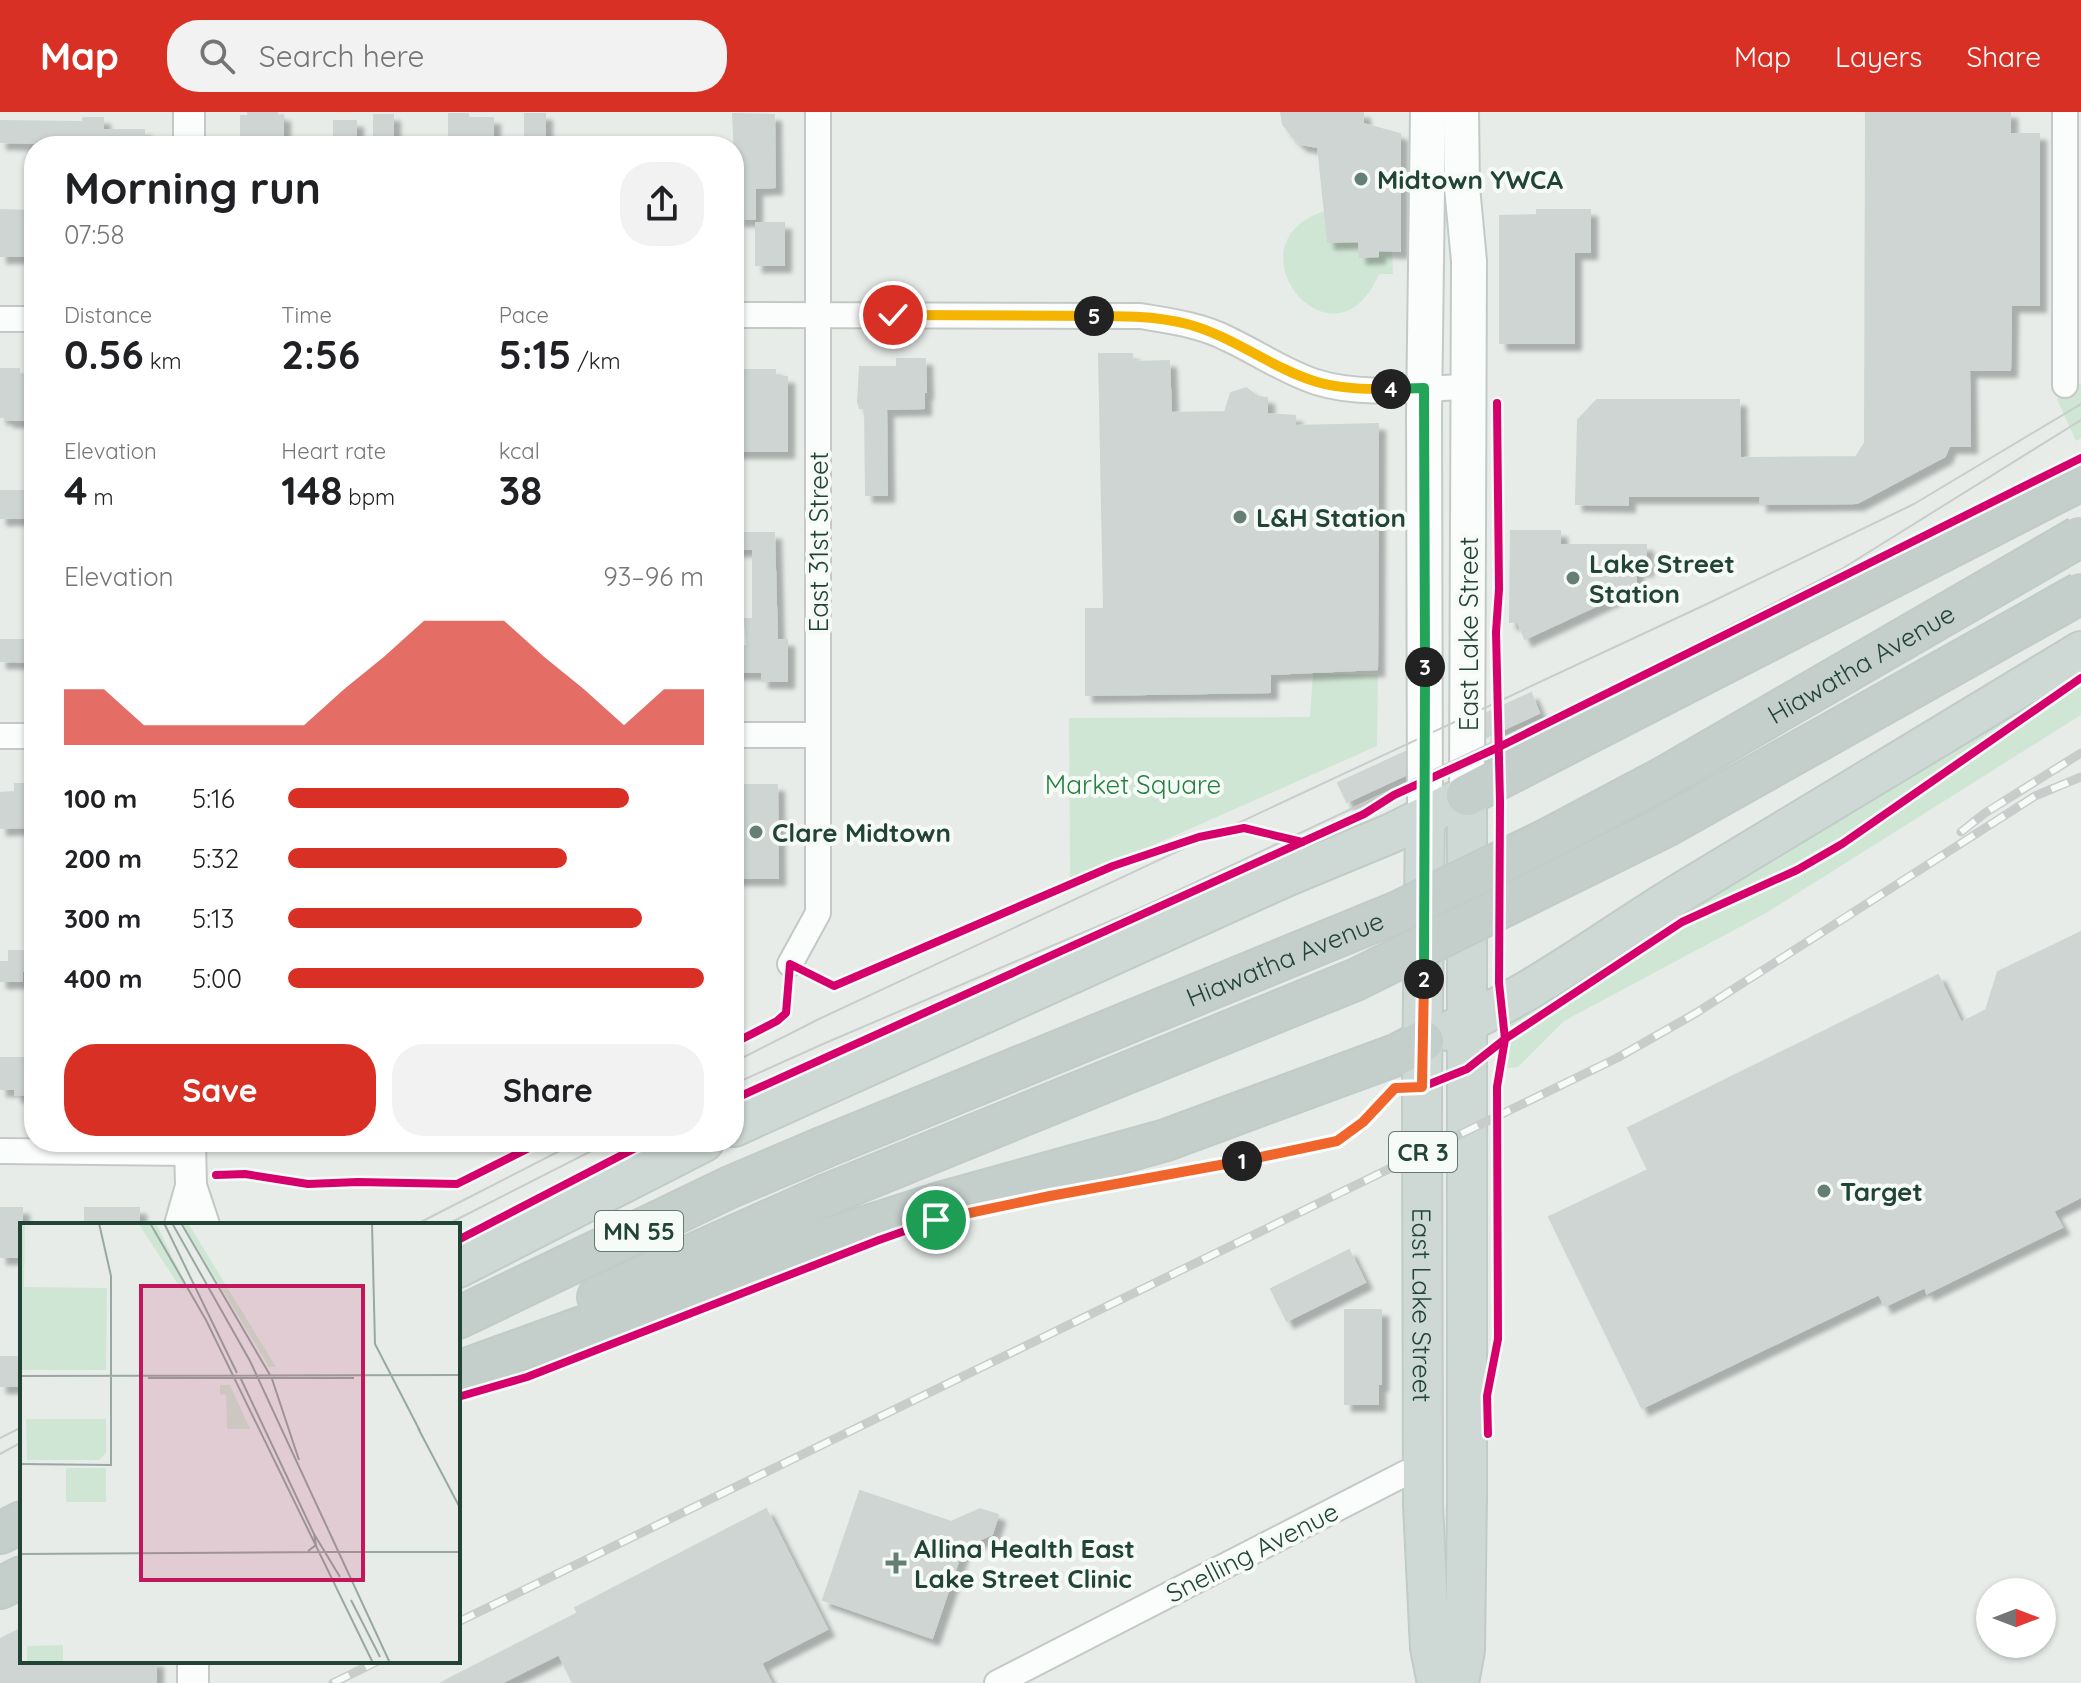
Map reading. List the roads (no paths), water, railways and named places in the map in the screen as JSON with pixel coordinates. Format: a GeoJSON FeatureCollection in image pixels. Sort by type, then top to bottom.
{"type":"FeatureCollection","features":[{"type":"Feature","properties":{"kind":"highway"},"geometry":{"type":"LineString","coordinates":[[1467,795],[2081,480]]}},
{"type":"Feature","properties":{"kind":"highway","name":"Hiawatha Avenue"},"geometry":{"type":"LineString","coordinates":[[460,1317],[728,1188],[1371,923],[1441,891],[1663,778],[2080,536]]}},
{"type":"Feature","properties":{"kind":"highway","name":"Hiawatha Avenue"},"geometry":{"type":"LineString","coordinates":[[460,1364],[822,1197],[1355,980],[1666,826],[2081,593]]}},
{"type":"Feature","properties":{"kind":"highway"},"geometry":{"type":"LineString","coordinates":[[460,1371],[823,1241],[940,1203],[1166,1140],[1382,1060],[1423,1041]]}},
{"type":"Feature","properties":{"kind":"highway"},"geometry":{"type":"LineString","coordinates":[[0,1588],[20,1578]]}},
{"type":"Feature","properties":{"kind":"main road","name":"East Lake Street"},"geometry":{"type":"LineString","coordinates":[[1428,112],[1424,388],[1423,1468],[1430,1648],[1437,1683]]}},
{"type":"Feature","properties":{"kind":"main road","name":"East Lake Street"},"geometry":{"type":"LineString","coordinates":[[1459,1683],[1465,1650],[1467,1497],[1469,261],[1462,187],[1461,112]]}},
{"type":"Feature","properties":{"kind":"main road"},"geometry":{"type":"LineString","coordinates":[[1423,1041],[1467,1023],[1547,977],[2081,651]]}},
{"type":"Feature","properties":{"kind":"main road"},"geometry":{"type":"LineString","coordinates":[[744,1122],[1425,817],[1467,795]]}},
{"type":"Feature","properties":{"kind":"main road"},"geometry":{"type":"LineString","coordinates":[[460,1267],[684,1152]]}},
{"type":"Feature","properties":{"kind":"street"},"geometry":{"type":"LineString","coordinates":[[189,112],[189,136]]}},
{"type":"Feature","properties":{"kind":"street","name":"East 31st Street"},"geometry":{"type":"LineString","coordinates":[[790,964],[818,913],[818,112]]}},
{"type":"Feature","properties":{"kind":"street"},"geometry":{"type":"LineString","coordinates":[[2065,112],[2065,385]]}},
{"type":"Feature","properties":{"kind":"street"},"geometry":{"type":"LineString","coordinates":[[744,315],[1140,316],[1187,324],[1226,338],[1285,369],[1318,382],[1351,389],[1468,387]]}},
{"type":"Feature","properties":{"kind":"street"},"geometry":{"type":"LineString","coordinates":[[0,319],[24,319]]}},
{"type":"Feature","properties":{"kind":"street"},"geometry":{"type":"LineString","coordinates":[[744,735],[818,735]]}},
{"type":"Feature","properties":{"kind":"street"},"geometry":{"type":"LineString","coordinates":[[0,736],[24,736]]}},
{"type":"Feature","properties":{"kind":"street"},"geometry":{"type":"LineString","coordinates":[[0,1151],[24,1151]]}},
{"type":"Feature","properties":{"kind":"street"},"geometry":{"type":"LineString","coordinates":[[190,1152],[191,1186],[203,1223]]}},
{"type":"Feature","properties":{"kind":"street"},"geometry":{"type":"LineString","coordinates":[[181,1223],[191,1186]]}},
{"type":"Feature","properties":{"kind":"street","name":"Snelling Avenue"},"geometry":{"type":"LineString","coordinates":[[997,1683],[1406,1473],[1423,1468]]}},
{"type":"Feature","properties":{"kind":"tram line"},"geometry":{"type":"LineString","coordinates":[[744,1057],[1914,504],[2081,404]]}},
{"type":"Feature","properties":{"kind":"tram line"},"geometry":{"type":"LineString","coordinates":[[744,1080],[1145,906],[1587,698],[1840,570],[2081,420]]}},
{"type":"Feature","properties":{"kind":"tram line"},"geometry":{"type":"LineString","coordinates":[[419,1223],[557,1152]]}},
{"type":"Feature","properties":{"kind":"tram line"},"geometry":{"type":"LineString","coordinates":[[450,1223],[589,1152]]}},
{"type":"Feature","properties":{"kind":"tram line"},"geometry":{"type":"LineString","coordinates":[[0,1438],[20,1428]]}},
{"type":"Feature","properties":{"kind":"tram line"},"geometry":{"type":"LineString","coordinates":[[0,1454],[20,1443]]}},
{"type":"Feature","properties":{"kind":"railway"},"geometry":{"type":"LineString","coordinates":[[1961,832],[1985,813],[2081,753]]}},
{"type":"Feature","properties":{"kind":"railway"},"geometry":{"type":"LineString","coordinates":[[460,1621],[1617,1058],[1696,1013],[2035,796],[2081,777]]}},
{"type":"Feature","properties":{"kind":"railway"},"geometry":{"type":"LineString","coordinates":[[333,1683],[374,1663]]}},
{"type":"Feature","properties":{"kind":"place","name":"Midtown YWCA"},"geometry":{"type":"Point","coordinates":[1361,179]}},
{"type":"Feature","properties":{"kind":"place","name":"L&H Station"},"geometry":{"type":"Point","coordinates":[1240,517]}},
{"type":"Feature","properties":{"kind":"place","name":"Lake Street Station"},"geometry":{"type":"Point","coordinates":[1573,578]}},
{"type":"Feature","properties":{"kind":"place","name":"Clare Midtown"},"geometry":{"type":"Point","coordinates":[756,832]}},
{"type":"Feature","properties":{"kind":"place","name":"Target"},"geometry":{"type":"Point","coordinates":[1824,1191]}},
{"type":"Feature","properties":{"kind":"place","name":"Allina Health East Lake Street Clinic"},"geometry":{"type":"Point","coordinates":[896,1563]}},
{"type":"Feature","properties":{"kind":"park label","name":"Market Square"},"geometry":{"type":"Point","coordinates":[1133,784]}}]}
